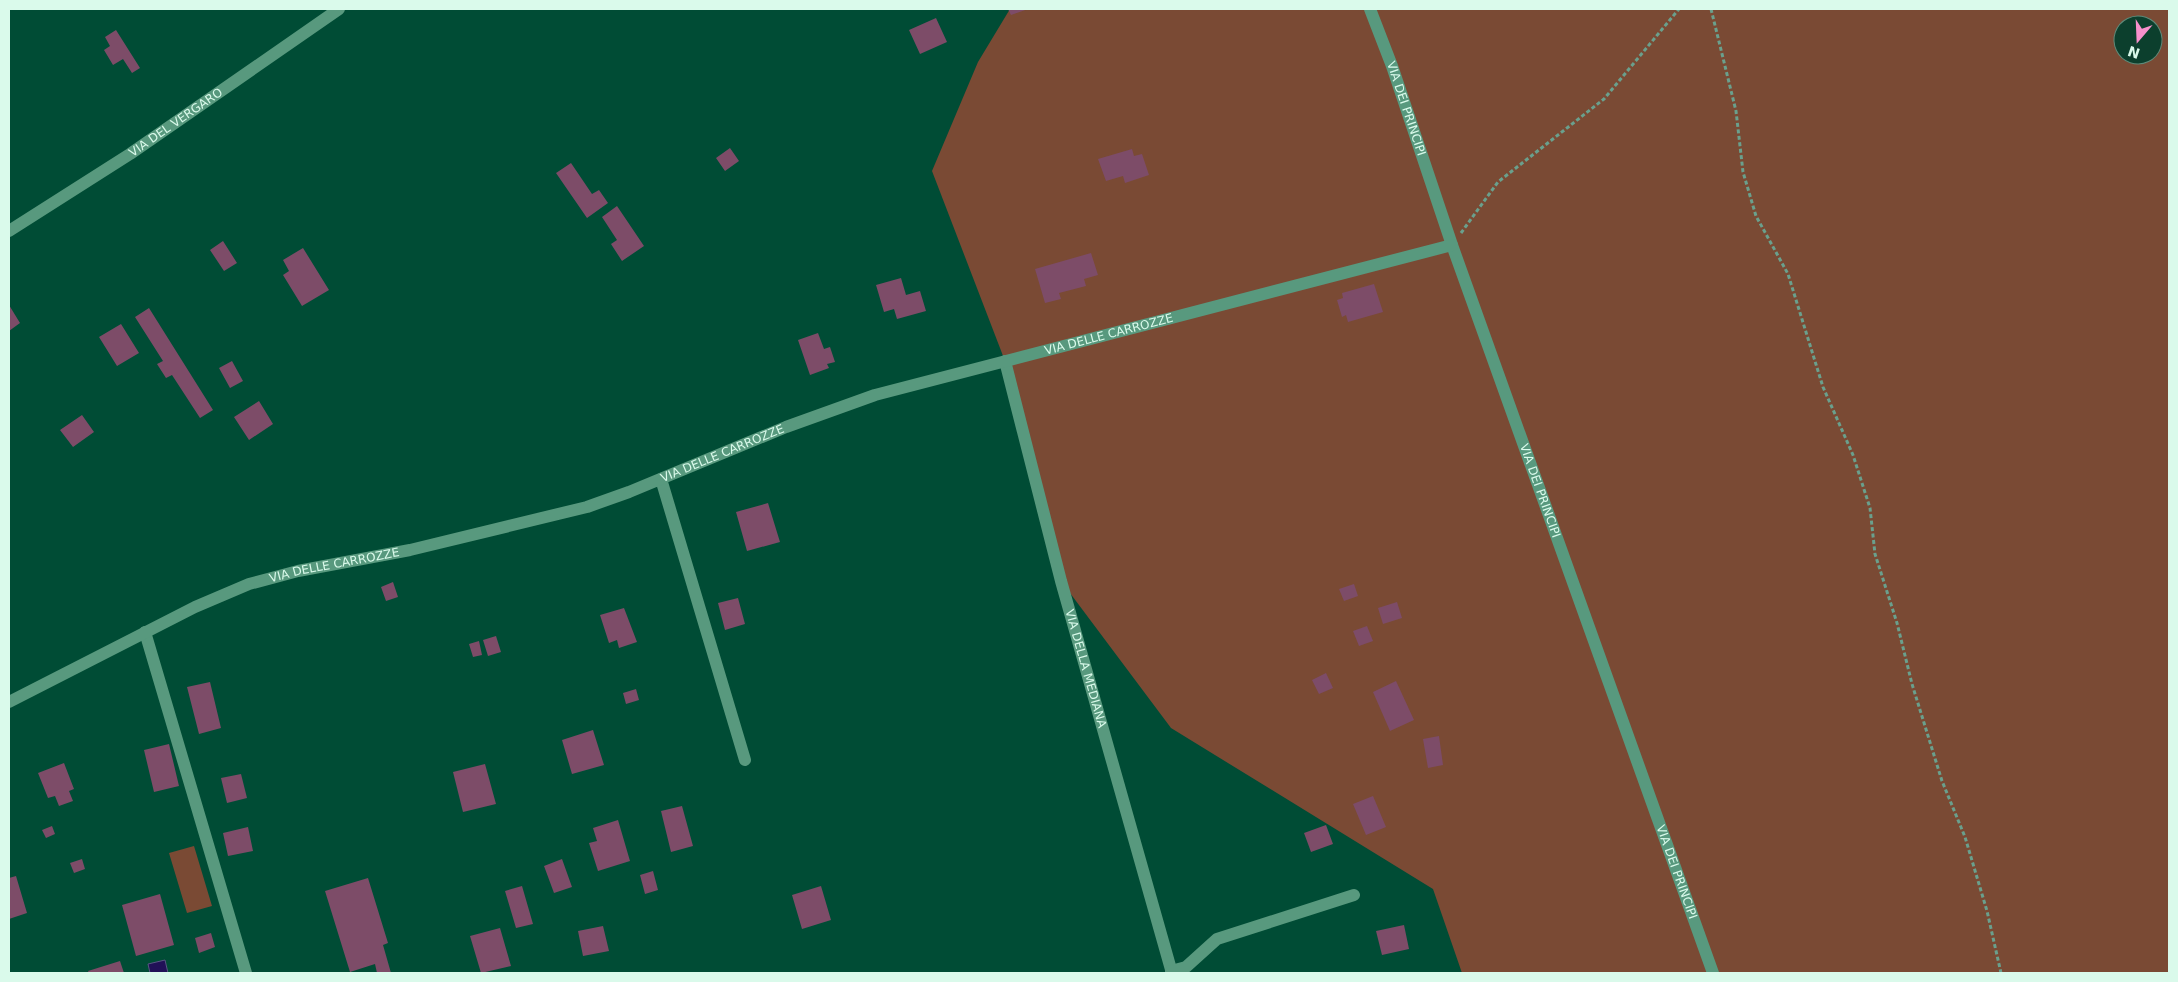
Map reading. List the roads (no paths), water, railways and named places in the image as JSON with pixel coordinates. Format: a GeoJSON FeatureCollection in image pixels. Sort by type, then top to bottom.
{"type":"FeatureCollection","features":[{"type":"Feature","properties":{"kind":"street","name":"VIA DEL VERGARO"},"geometry":{"type":"LineString","coordinates":[[9,231],[119,162],[339,9]]}},
{"type":"Feature","properties":{"kind":"street","name":"VIA DEI PRINCIPI"},"geometry":{"type":"LineString","coordinates":[[1370,9],[1392,66],[1452,246],[1713,973]]}},
{"type":"Feature","properties":{"kind":"street","name":"VIA DELLE CARROZZE"},"geometry":{"type":"LineString","coordinates":[[9,702],[195,607],[258,581],[410,550],[569,512],[614,498],[851,403],[1005,361],[1452,246]]}},
{"type":"Feature","properties":{"kind":"street","name":"VIA DELLA MEDIANA"},"geometry":{"type":"LineString","coordinates":[[1005,361],[1061,581],[1171,972]]}},
{"type":"Feature","properties":{"kind":"street"},"geometry":{"type":"LineString","coordinates":[[661,479],[745,760]]}},
{"type":"Feature","properties":{"kind":"street"},"geometry":{"type":"LineString","coordinates":[[145,632],[246,973]]}},
{"type":"Feature","properties":{"kind":"street"},"geometry":{"type":"LineString","coordinates":[[1171,972],[1186,967],[1217,939],[1354,895]]}}]}
